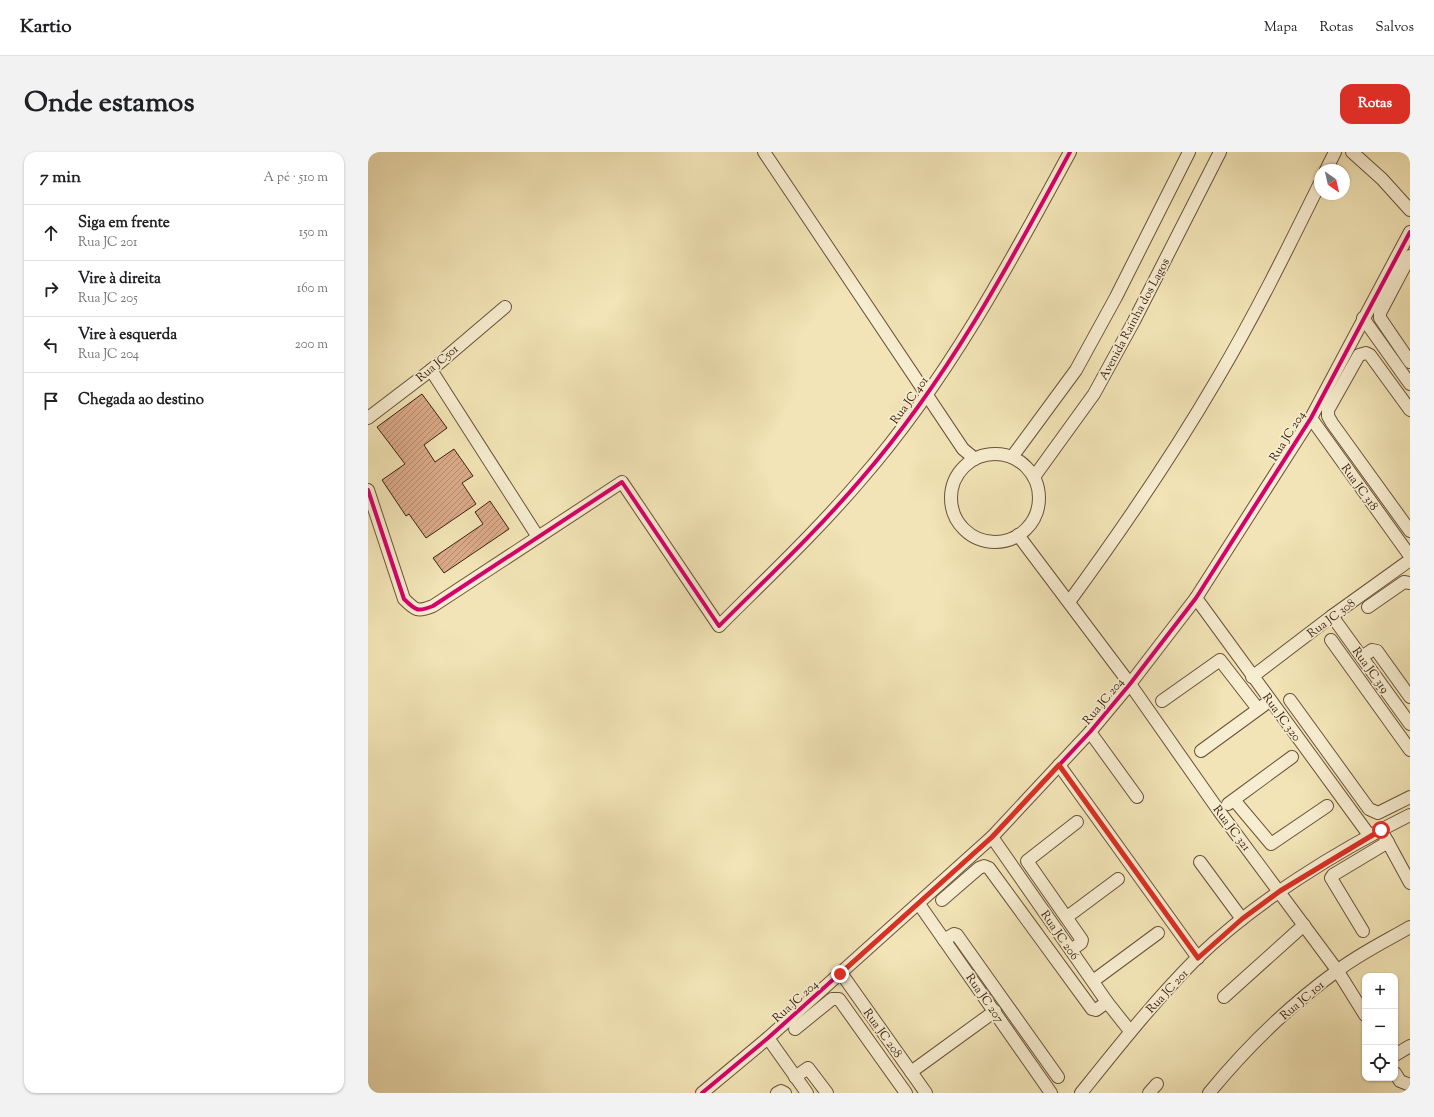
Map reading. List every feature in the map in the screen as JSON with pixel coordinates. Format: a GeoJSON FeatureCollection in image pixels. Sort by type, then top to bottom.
{"type":"FeatureCollection","features":[{"type":"Feature","properties":{"kind":"street"},"geometry":{"type":"LineString","coordinates":[[764,152],[963,449],[975,459]]}},
{"type":"Feature","properties":{"kind":"street","name":"Rua JC 401"},"geometry":{"type":"LineString","coordinates":[[538,537],[622,482],[719,626],[797,548],[863,478],[926,395],[991,294],[1070,152]]}},
{"type":"Feature","properties":{"kind":"street"},"geometry":{"type":"LineString","coordinates":[[1012,457],[1076,370],[1116,297],[1189,152]]}},
{"type":"Feature","properties":{"kind":"street","name":"Avenida Rainha dos Lagos"},"geometry":{"type":"LineString","coordinates":[[1034,476],[1094,394],[1134,321],[1220,152]]}},
{"type":"Feature","properties":{"kind":"street"},"geometry":{"type":"LineString","coordinates":[[1329,164],[1335,152]]}},
{"type":"Feature","properties":{"kind":"street"},"geometry":{"type":"LineString","coordinates":[[1352,152],[1382,178],[1410,210]]}},
{"type":"Feature","properties":{"kind":"street"},"geometry":{"type":"LineString","coordinates":[[1068,602],[1129,518],[1196,415],[1244,332],[1314,195]]}},
{"type":"Feature","properties":{"kind":"street","name":"Rua JC 204"},"geometry":{"type":"LineString","coordinates":[[702,1093],[768,1038],[992,837],[1090,732],[1130,684],[1196,598],[1311,418],[1410,232]]}},
{"type":"Feature","properties":{"kind":"street"},"geometry":{"type":"LineString","coordinates":[[1410,256],[1380,313],[1380,318],[1410,362]]}},
{"type":"Feature","properties":{"kind":"street","name":"Rua JC501"},"geometry":{"type":"LineString","coordinates":[[368,418],[431,370],[504,307]]}},
{"type":"Feature","properties":{"kind":"street"},"geometry":{"type":"LineString","coordinates":[[1363,318],[1410,384]]}},
{"type":"Feature","properties":{"kind":"street"},"geometry":{"type":"LineString","coordinates":[[1410,410],[1370,356],[1366,353],[1359,355],[1328,410],[1328,416],[1332,423],[1410,531]]}},
{"type":"Feature","properties":{"kind":"street"},"geometry":{"type":"LineString","coordinates":[[368,490],[404,599],[413,609],[421,610],[433,606],[538,537],[431,370]]}},
{"type":"Feature","properties":{"kind":"street","name":"Rua JC 318"},"geometry":{"type":"LineString","coordinates":[[1311,418],[1410,556]]}},
{"type":"Feature","properties":{"kind":"street"},"geometry":{"type":"LineString","coordinates":[[993,454],[1012,457],[1025,465],[1034,476],[1039,493],[1038,510],[1030,525],[1018,535],[1000,542],[983,540],[970,534],[960,525],[952,507],[952,488],[960,471],[975,459],[993,454]]}},
{"type":"Feature","properties":{"kind":"street","name":"Rua JC 321"},"geometry":{"type":"LineString","coordinates":[[1018,535],[1130,684],[1219,811],[1280,891],[1337,970],[1362,1010]]}},
{"type":"Feature","properties":{"kind":"street","name":"Rua JC 308"},"geometry":{"type":"LineString","coordinates":[[1252,677],[1332,616],[1410,560]]}},
{"type":"Feature","properties":{"kind":"street"},"geometry":{"type":"LineString","coordinates":[[1368,607],[1404,582],[1410,583]]}},
{"type":"Feature","properties":{"kind":"street","name":"Rua JC 320"},"geometry":{"type":"LineString","coordinates":[[1196,598],[1252,677],[1369,835]]}},
{"type":"Feature","properties":{"kind":"street","name":"Rua JC 319"},"geometry":{"type":"LineString","coordinates":[[1332,616],[1410,724]]}},
{"type":"Feature","properties":{"kind":"street"},"geometry":{"type":"LineString","coordinates":[[1330,640],[1410,750]]}},
{"type":"Feature","properties":{"kind":"street"},"geometry":{"type":"LineString","coordinates":[[1362,657],[1372,650],[1377,650],[1410,697]]}},
{"type":"Feature","properties":{"kind":"street"},"geometry":{"type":"LineString","coordinates":[[1162,701],[1220,660],[1258,709]]}},
{"type":"Feature","properties":{"kind":"street"},"geometry":{"type":"LineString","coordinates":[[1201,751],[1270,700]]}},
{"type":"Feature","properties":{"kind":"street"},"geometry":{"type":"LineString","coordinates":[[1282,718],[1293,704],[1370,809],[1374,812],[1378,813],[1410,797]]}},
{"type":"Feature","properties":{"kind":"street"},"geometry":{"type":"LineString","coordinates":[[1090,732],[1137,797]]}},
{"type":"Feature","properties":{"kind":"street"},"geometry":{"type":"LineString","coordinates":[[1219,811],[1292,757]]}},
{"type":"Feature","properties":{"kind":"street"},"geometry":{"type":"LineString","coordinates":[[1059,765],[1198,958]]}},
{"type":"Feature","properties":{"kind":"street"},"geometry":{"type":"LineString","coordinates":[[1234,800],[1271,844],[1327,806]]}},
{"type":"Feature","properties":{"kind":"street","name":"Rua JC 201"},"geometry":{"type":"LineString","coordinates":[[1081,1093],[1130,1031],[1198,958],[1242,919],[1280,891],[1369,835],[1410,815]]}},
{"type":"Feature","properties":{"kind":"street"},"geometry":{"type":"LineString","coordinates":[[1071,950],[1082,941],[1027,861],[1077,822]]}},
{"type":"Feature","properties":{"kind":"street"},"geometry":{"type":"LineString","coordinates":[[1381,830],[1410,883]]}},
{"type":"Feature","properties":{"kind":"street","name":"Rua JC 206"},"geometry":{"type":"LineString","coordinates":[[992,837],[1107,1002],[1130,1031]]}},
{"type":"Feature","properties":{"kind":"street"},"geometry":{"type":"LineString","coordinates":[[1363,931],[1331,878],[1333,875],[1388,842]]}},
{"type":"Feature","properties":{"kind":"street"},"geometry":{"type":"LineString","coordinates":[[1200,862],[1242,919]]}},
{"type":"Feature","properties":{"kind":"street"},"geometry":{"type":"LineString","coordinates":[[942,900],[979,868],[984,866],[988,868],[1092,1009],[1096,1010],[1107,1002]]}},
{"type":"Feature","properties":{"kind":"street"},"geometry":{"type":"LineString","coordinates":[[1067,918],[1118,880]]}},
{"type":"Feature","properties":{"kind":"street","name":"Rua JC 207"},"geometry":{"type":"LineString","coordinates":[[919,904],[1051,1093]]}},
{"type":"Feature","properties":{"kind":"street"},"geometry":{"type":"LineString","coordinates":[[1224,997],[1304,925]]}},
{"type":"Feature","properties":{"kind":"street","name":"Rua JC 101"},"geometry":{"type":"LineString","coordinates":[[1209,1093],[1226,1073],[1275,1023],[1337,970],[1410,926]]}},
{"type":"Feature","properties":{"kind":"street"},"geometry":{"type":"LineString","coordinates":[[1093,981],[1158,933]]}},
{"type":"Feature","properties":{"kind":"street"},"geometry":{"type":"LineString","coordinates":[[944,940],[954,934],[957,935],[1058,1077]]}},
{"type":"Feature","properties":{"kind":"street","name":"Rua JC 208"},"geometry":{"type":"LineString","coordinates":[[840,974],[926,1093]]}},
{"type":"Feature","properties":{"kind":"street"},"geometry":{"type":"LineString","coordinates":[[795,1029],[832,999],[839,1000],[906,1093]]}},
{"type":"Feature","properties":{"kind":"street"},"geometry":{"type":"LineString","coordinates":[[911,1072],[995,1011]]}},
{"type":"Feature","properties":{"kind":"street"},"geometry":{"type":"LineString","coordinates":[[768,1038],[807,1093]]}},
{"type":"Feature","properties":{"kind":"street"},"geometry":{"type":"LineString","coordinates":[[1398,1053],[1410,1046]]}},
{"type":"Feature","properties":{"kind":"street"},"geometry":{"type":"LineString","coordinates":[[795,1077],[808,1068],[827,1093]]}},
{"type":"Feature","properties":{"kind":"street"},"geometry":{"type":"LineString","coordinates":[[1398,1078],[1400,1081],[1410,1085]]}},
{"type":"Feature","properties":{"kind":"street"},"geometry":{"type":"LineString","coordinates":[[777,1093],[781,1090],[785,1093]]}},
{"type":"Feature","properties":{"kind":"building"},"geometry":{"type":"Polygon","coordinates":[[[422,394],[447,428],[424,445],[435,462],[454,449],[473,476],[462,483],[476,504],[426,538],[409,514],[406,516],[382,480],[405,464],[377,427],[422,394]]]}},
{"type":"Feature","properties":{"kind":"building"},"geometry":{"type":"Polygon","coordinates":[[[490,501],[509,529],[444,573],[433,558],[483,524],[475,512],[490,501]]]}},
{"type":"Feature","properties":{"kind":"cycle path"},"geometry":{"type":"LineString","coordinates":[[368,490],[404,599],[411,606],[420,610],[433,606],[622,482],[719,626],[828,516],[862,478],[922,402],[949,362],[1000,279],[1070,152]]}},
{"type":"Feature","properties":{"kind":"cycle path"},"geometry":{"type":"LineString","coordinates":[[702,1093],[768,1038],[992,837],[1090,732],[1130,684],[1196,598],[1311,418],[1410,232]]}},
{"type":"Feature","properties":{"kind":"route"},"geometry":{"type":"LineString","coordinates":[[840,974],[992,837],[1059,765],[1198,958],[1242,919],[1280,891],[1369,835],[1381,830]]}}]}
